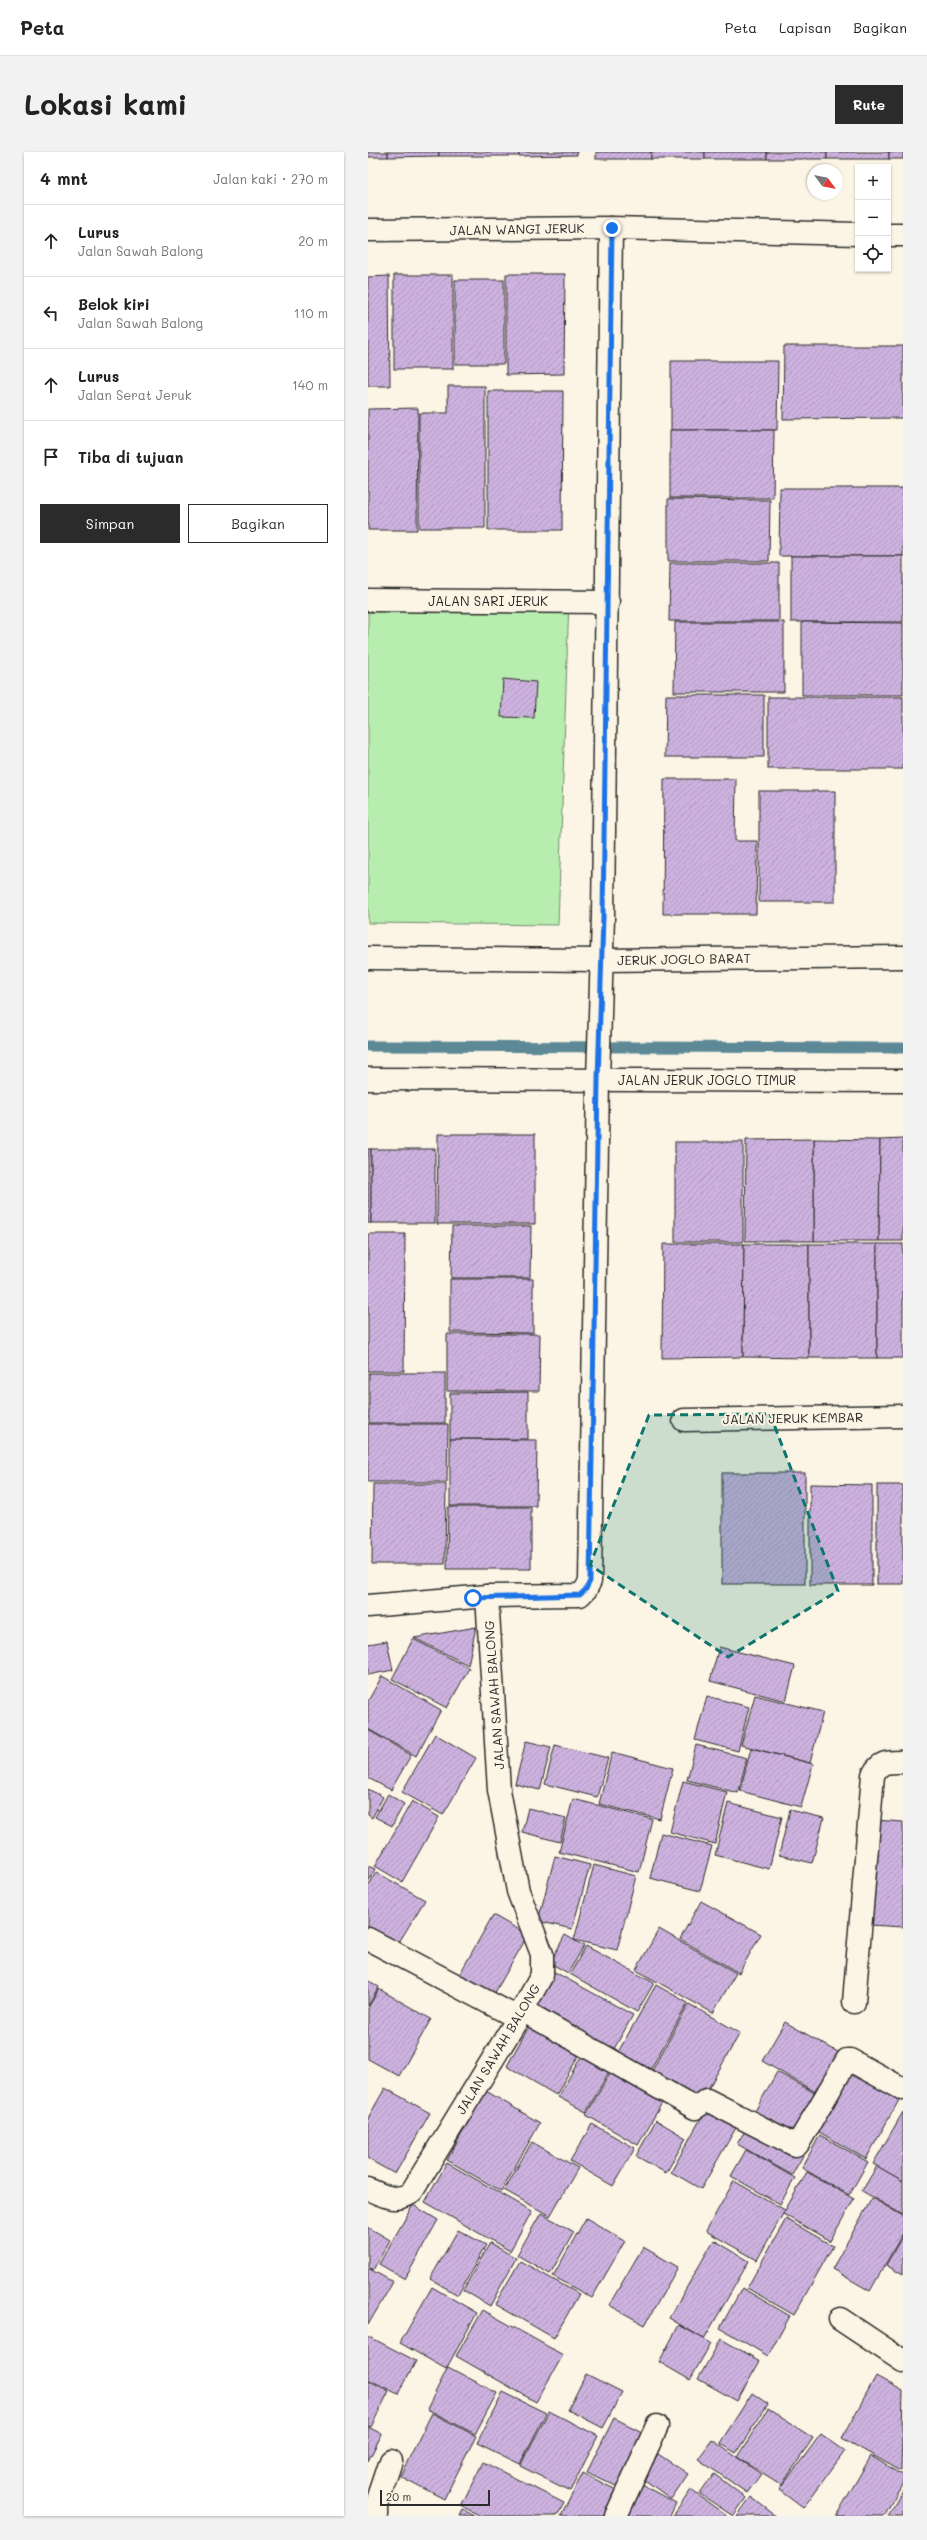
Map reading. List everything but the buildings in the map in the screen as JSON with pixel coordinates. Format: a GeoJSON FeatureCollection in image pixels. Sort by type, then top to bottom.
{"type":"FeatureCollection","features":[{"type":"Feature","properties":{"kind":"street","name":"JALAN WANGI JERUK"},"geometry":{"type":"LineString","coordinates":[[368,230],[612,228],[855,234]]}},
{"type":"Feature","properties":{"kind":"street"},"geometry":{"type":"LineString","coordinates":[[368,1606],[487,1596],[580,1595],[586,1589],[590,1581],[598,1080],[602,960],[608,602],[612,228]]}},
{"type":"Feature","properties":{"kind":"street"},"geometry":{"type":"LineString","coordinates":[[891,235],[903,235]]}},
{"type":"Feature","properties":{"kind":"street","name":"JALAN SARI JERUK"},"geometry":{"type":"LineString","coordinates":[[368,600],[608,602]]}},
{"type":"Feature","properties":{"kind":"street","name":"JERUK JOGLO BARAT"},"geometry":{"type":"LineString","coordinates":[[368,958],[602,960],[903,957]]}},
{"type":"Feature","properties":{"kind":"street","name":"JALAN JERUK JOGLO TIMUR"},"geometry":{"type":"LineString","coordinates":[[368,1079],[903,1081]]}},
{"type":"Feature","properties":{"kind":"street","name":"JALAN JERUK KEMBAR"},"geometry":{"type":"LineString","coordinates":[[684,1420],[903,1416]]}},
{"type":"Feature","properties":{"kind":"street","name":"JALAN SAWAH BALONG"},"geometry":{"type":"LineString","coordinates":[[368,2189],[391,2199],[402,2199],[411,2193],[520,2014],[542,1974],[542,1954],[518,1892],[499,1790],[487,1596]]}},
{"type":"Feature","properties":{"kind":"street"},"geometry":{"type":"LineString","coordinates":[[854,2002],[873,1775],[878,1766],[885,1762],[903,1762]]}},
{"type":"Feature","properties":{"kind":"street"},"geometry":{"type":"LineString","coordinates":[[368,1939],[520,2014],[695,2108],[707,2100],[795,2145],[798,2144],[847,2060],[850,2060],[903,2089]]}},
{"type":"Feature","properties":{"kind":"street"},"geometry":{"type":"LineString","coordinates":[[840,2319],[903,2361]]}},
{"type":"Feature","properties":{"kind":"street"},"geometry":{"type":"LineString","coordinates":[[616,2516],[657,2426]]}},
{"type":"Feature","properties":{"kind":"street"},"geometry":{"type":"LineString","coordinates":[[376,2516],[376,2506],[391,2461]]}},
{"type":"Feature","properties":{"kind":"highlighted area"},"geometry":{"type":"Polygon","coordinates":[[[770,1414],[838,1591],[728,1657],[590,1565],[649,1415],[770,1414]]]}},
{"type":"Feature","properties":{"kind":"green space"},"geometry":{"type":"Polygon","coordinates":[[[368,597],[569,599],[558,925],[368,923],[368,597]]]}},
{"type":"Feature","properties":{"kind":"waterway"},"geometry":{"type":"LineString","coordinates":[[368,1046],[903,1048]]}},
{"type":"Feature","properties":{"kind":"route"},"geometry":{"type":"LineString","coordinates":[[473,1598],[487,1596],[580,1595],[586,1589],[590,1581],[598,1080],[603,917],[612,228]]}}]}
